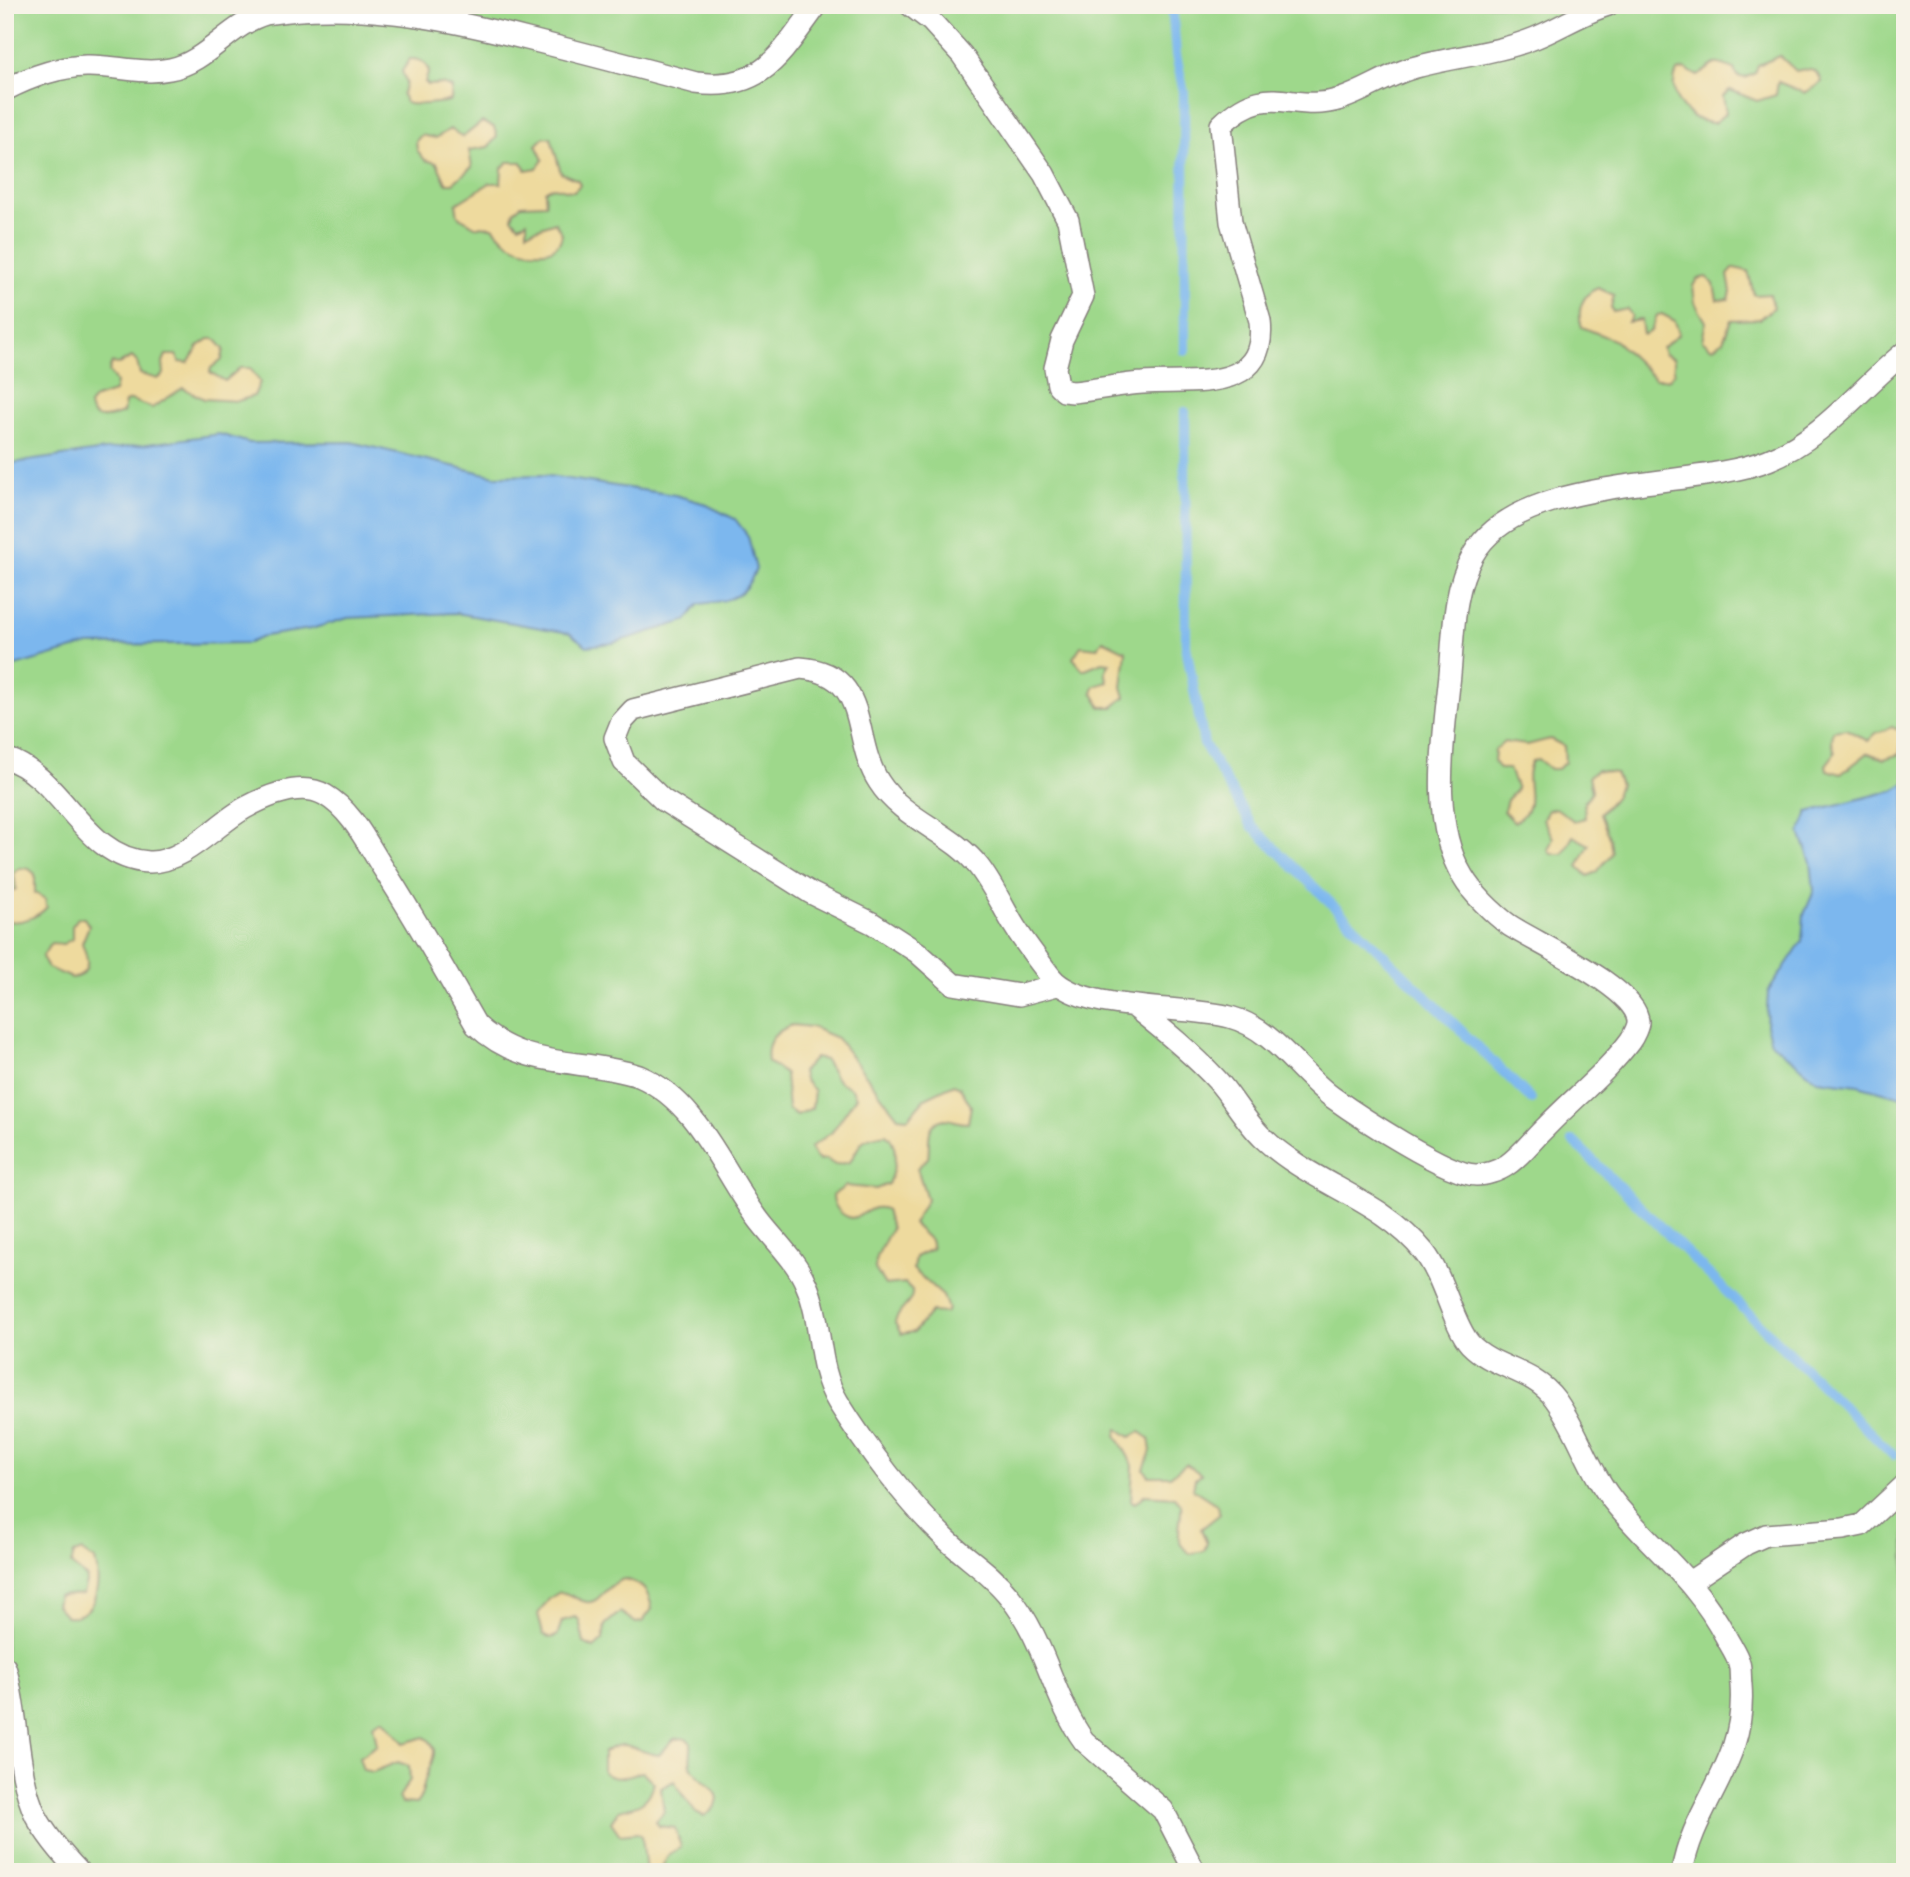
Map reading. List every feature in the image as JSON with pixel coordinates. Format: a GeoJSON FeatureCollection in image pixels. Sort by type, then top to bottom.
{"type":"FeatureCollection","features":[{"type":"Feature","properties":{"kind":"lane"},"geometry":{"type":"LineString","coordinates":[[5,90],[59,69],[87,66],[149,72],[172,69],[191,61],[248,21],[264,15],[364,7],[454,20],[696,83],[720,86],[756,76],[778,56],[817,5]]}},
{"type":"Feature","properties":{"kind":"lane"},"geometry":{"type":"LineString","coordinates":[[910,5],[931,22],[962,55],[1044,174],[1068,220],[1083,296],[1062,340],[1055,368],[1058,386],[1064,391],[1073,392],[1142,383],[1217,380],[1243,371],[1255,359],[1261,336],[1259,321],[1231,222],[1221,125],[1238,109],[1261,99],[1324,102],[1342,99],[1410,69],[1502,49],[1536,38],[1608,5]]}},
{"type":"Feature","properties":{"kind":"lane"},"geometry":{"type":"LineString","coordinates":[[1057,985],[1017,931],[978,867],[950,837],[901,805],[877,780],[852,696],[836,678],[818,669],[800,667],[633,710],[621,723],[615,738],[624,762],[663,800],[800,887],[872,923],[918,953],[953,985],[1019,995],[1057,985],[1136,1008],[1182,1009],[1231,1017],[1258,1028],[1328,1094],[1415,1148],[1468,1175],[1483,1175],[1506,1166],[1633,1037],[1639,1020],[1633,1008],[1614,988],[1577,963],[1505,922],[1463,878],[1448,838],[1440,776],[1457,607],[1465,570],[1488,533],[1519,515],[1570,497],[1605,489],[1764,462],[1802,444],[1839,414],[1905,352]]}},
{"type":"Feature","properties":{"kind":"lane"},"geometry":{"type":"LineString","coordinates":[[5,758],[28,769],[110,848],[151,862],[189,847],[228,817],[265,798],[288,791],[309,790],[324,794],[353,821],[407,904],[476,1025],[489,1037],[517,1054],[623,1071],[656,1083],[670,1095],[696,1123],[758,1219],[807,1285],[828,1378],[836,1399],[851,1422],[930,1523],[1010,1596],[1037,1636],[1074,1728],[1107,1763],[1163,1810],[1195,1872]]}},
{"type":"Feature","properties":{"kind":"lane"},"geometry":{"type":"LineString","coordinates":[[1136,1008],[1178,1041],[1208,1071],[1261,1137],[1293,1162],[1368,1204],[1401,1228],[1424,1252],[1436,1270],[1469,1342],[1485,1355],[1537,1381],[1555,1399],[1592,1474],[1618,1507],[1691,1581],[1718,1622],[1739,1663],[1743,1708],[1735,1748],[1686,1848],[1682,1872]]}},
{"type":"Feature","properties":{"kind":"lane"},"geometry":{"type":"LineString","coordinates":[[1691,1581],[1746,1544],[1766,1535],[1843,1530],[1862,1525],[1905,1485]]}},
{"type":"Feature","properties":{"kind":"lane"},"geometry":{"type":"LineString","coordinates":[[5,1667],[13,1691],[28,1796],[43,1828],[79,1872]]}},
{"type":"Feature","properties":{"kind":"green space"},"geometry":{"type":"Polygon","coordinates":[[[5,5],[1905,5],[1905,1872],[5,1872],[5,5]]]}},
{"type":"Feature","properties":{"kind":"sand"},"geometry":{"type":"Polygon","coordinates":[[[1780,56],[1796,71],[1815,72],[1822,82],[1805,93],[1778,82],[1776,95],[1757,101],[1730,90],[1723,96],[1726,113],[1714,123],[1705,122],[1688,113],[1674,90],[1677,71],[1685,69],[1698,76],[1712,66],[1721,64],[1734,69],[1737,76],[1745,78],[1755,73],[1758,65],[1780,56]]]}},
{"type":"Feature","properties":{"kind":"sand"},"geometry":{"type":"Polygon","coordinates":[[[410,59],[420,60],[426,66],[429,71],[425,82],[428,85],[442,84],[452,88],[451,100],[428,104],[406,103],[402,95],[406,83],[402,71],[410,59]]]}},
{"type":"Feature","properties":{"kind":"sand"},"geometry":{"type":"Polygon","coordinates":[[[482,122],[494,127],[497,137],[488,147],[469,150],[472,167],[453,183],[446,183],[437,163],[425,160],[417,150],[416,141],[421,135],[436,138],[450,129],[463,137],[482,122]]]}},
{"type":"Feature","properties":{"kind":"sand"},"geometry":{"type":"Polygon","coordinates":[[[544,137],[551,138],[561,173],[578,180],[580,185],[574,191],[549,188],[545,191],[546,204],[521,205],[514,211],[512,218],[519,225],[527,221],[527,232],[555,222],[562,234],[555,247],[540,251],[524,249],[509,243],[493,227],[475,226],[458,216],[456,204],[490,183],[501,183],[502,168],[508,162],[522,162],[526,170],[537,168],[543,160],[536,145],[544,137]]]}},
{"type":"Feature","properties":{"kind":"sand"},"geometry":{"type":"Polygon","coordinates":[[[1734,268],[1748,271],[1754,295],[1770,294],[1773,308],[1759,319],[1731,320],[1723,341],[1712,348],[1702,340],[1706,322],[1695,303],[1693,286],[1697,279],[1706,277],[1714,284],[1717,300],[1729,299],[1731,292],[1728,275],[1734,268]]]}},
{"type":"Feature","properties":{"kind":"sand"},"geometry":{"type":"Polygon","coordinates":[[[1598,288],[1614,295],[1611,307],[1613,312],[1627,309],[1632,316],[1628,322],[1641,320],[1643,335],[1651,331],[1657,315],[1662,314],[1675,321],[1679,334],[1662,348],[1664,354],[1674,359],[1674,372],[1669,379],[1655,379],[1616,341],[1582,327],[1580,309],[1584,299],[1598,288]]]}},
{"type":"Feature","properties":{"kind":"sand"},"geometry":{"type":"Polygon","coordinates":[[[209,339],[215,339],[224,349],[222,359],[210,372],[225,381],[240,368],[250,368],[260,382],[254,396],[238,401],[204,399],[183,388],[152,408],[131,400],[125,402],[123,413],[102,418],[93,415],[89,405],[95,398],[114,392],[116,383],[109,371],[112,363],[119,364],[132,357],[137,362],[140,374],[158,379],[164,374],[163,362],[166,355],[176,355],[180,362],[188,363],[199,346],[209,339]]]}},
{"type":"Feature","properties":{"kind":"sand"},"geometry":{"type":"Polygon","coordinates":[[[1103,640],[1126,651],[1122,687],[1125,697],[1113,707],[1101,707],[1092,692],[1095,686],[1108,682],[1105,672],[1110,663],[1102,662],[1083,670],[1073,658],[1081,646],[1097,648],[1103,640]]]}},
{"type":"Feature","properties":{"kind":"sand"},"geometry":{"type":"Polygon","coordinates":[[[1892,727],[1903,732],[1900,754],[1884,759],[1868,753],[1841,774],[1827,770],[1826,765],[1835,753],[1833,731],[1846,729],[1868,741],[1876,733],[1892,727]]]}},
{"type":"Feature","properties":{"kind":"sand"},"geometry":{"type":"Polygon","coordinates":[[[1550,739],[1564,746],[1565,762],[1558,769],[1550,769],[1539,760],[1532,761],[1528,777],[1527,809],[1523,816],[1514,822],[1504,811],[1507,800],[1517,789],[1509,769],[1499,769],[1494,762],[1495,750],[1504,742],[1527,745],[1550,739]]]}},
{"type":"Feature","properties":{"kind":"sand"},"geometry":{"type":"Polygon","coordinates":[[[1597,770],[1615,773],[1620,784],[1616,796],[1600,814],[1612,853],[1597,872],[1588,876],[1578,866],[1589,845],[1573,836],[1563,854],[1551,854],[1548,850],[1553,838],[1543,819],[1548,810],[1556,808],[1574,821],[1585,818],[1584,803],[1592,791],[1589,776],[1597,770]]]}},
{"type":"Feature","properties":{"kind":"sand"},"geometry":{"type":"Polygon","coordinates":[[[19,868],[28,868],[35,874],[35,893],[45,899],[47,907],[28,919],[5,920],[5,895],[16,889],[14,873],[19,868]]]}},
{"type":"Feature","properties":{"kind":"sand"},"geometry":{"type":"Polygon","coordinates":[[[78,918],[84,918],[89,926],[82,943],[87,965],[83,973],[72,978],[48,968],[42,957],[51,943],[63,944],[72,939],[72,926],[78,918]]]}},
{"type":"Feature","properties":{"kind":"sand"},"geometry":{"type":"Polygon","coordinates":[[[792,1025],[811,1027],[837,1038],[898,1117],[908,1118],[925,1098],[954,1084],[960,1087],[971,1106],[968,1123],[945,1119],[933,1124],[929,1134],[928,1158],[917,1168],[927,1199],[913,1224],[930,1240],[932,1249],[915,1257],[913,1269],[943,1296],[948,1309],[945,1313],[931,1312],[914,1332],[901,1334],[895,1323],[910,1299],[912,1290],[905,1283],[885,1285],[875,1269],[876,1258],[891,1229],[886,1210],[877,1208],[851,1218],[840,1212],[833,1199],[833,1195],[846,1186],[876,1189],[888,1184],[894,1164],[893,1144],[886,1134],[872,1137],[863,1141],[850,1162],[835,1165],[826,1159],[819,1160],[815,1157],[811,1147],[832,1132],[856,1097],[852,1089],[838,1081],[825,1060],[815,1058],[802,1072],[804,1080],[814,1091],[812,1108],[797,1115],[788,1109],[785,1074],[768,1062],[767,1055],[772,1039],[792,1025]]]}},
{"type":"Feature","properties":{"kind":"sand"},"geometry":{"type":"Polygon","coordinates":[[[1118,1429],[1130,1437],[1140,1432],[1149,1438],[1151,1451],[1144,1469],[1149,1476],[1170,1476],[1186,1464],[1201,1474],[1195,1479],[1193,1489],[1216,1504],[1220,1514],[1201,1529],[1207,1543],[1204,1551],[1191,1554],[1181,1544],[1181,1504],[1175,1497],[1144,1495],[1135,1503],[1131,1501],[1133,1465],[1116,1435],[1118,1429]]]}},
{"type":"Feature","properties":{"kind":"sand"},"geometry":{"type":"Polygon","coordinates":[[[82,1551],[95,1560],[97,1589],[90,1606],[84,1612],[76,1616],[66,1616],[56,1605],[58,1596],[83,1594],[87,1578],[71,1565],[74,1554],[82,1551]]]}},
{"type":"Feature","properties":{"kind":"sand"},"geometry":{"type":"Polygon","coordinates":[[[624,1579],[636,1583],[649,1597],[652,1609],[642,1622],[636,1623],[620,1612],[605,1625],[603,1640],[594,1648],[584,1643],[579,1620],[575,1617],[562,1621],[557,1636],[551,1638],[543,1634],[538,1614],[550,1598],[560,1592],[592,1602],[612,1585],[624,1579]]]}},
{"type":"Feature","properties":{"kind":"sand"},"geometry":{"type":"Polygon","coordinates":[[[383,1719],[404,1743],[424,1737],[433,1746],[432,1761],[422,1794],[416,1804],[402,1803],[399,1797],[410,1780],[409,1766],[398,1762],[373,1772],[363,1770],[359,1757],[377,1745],[373,1725],[383,1719]]]}},
{"type":"Feature","properties":{"kind":"sand"},"geometry":{"type":"Polygon","coordinates":[[[686,1738],[691,1743],[691,1766],[713,1789],[718,1801],[704,1816],[695,1812],[674,1781],[661,1788],[664,1812],[656,1821],[659,1826],[675,1828],[681,1847],[669,1854],[659,1872],[646,1872],[642,1836],[637,1833],[620,1835],[611,1822],[619,1810],[637,1805],[645,1799],[654,1783],[643,1772],[618,1778],[608,1776],[603,1772],[603,1753],[625,1745],[659,1755],[674,1739],[686,1738]]]}},
{"type":"Feature","properties":{"kind":"water"},"geometry":{"type":"Polygon","coordinates":[[[219,434],[250,443],[351,442],[495,476],[542,475],[675,495],[703,503],[735,519],[748,536],[756,569],[746,587],[734,597],[699,604],[686,621],[613,643],[587,646],[569,633],[456,613],[348,618],[311,629],[265,636],[249,643],[88,645],[5,669],[5,464],[219,434]]]}},
{"type":"Feature","properties":{"kind":"water"},"geometry":{"type":"Polygon","coordinates":[[[1905,783],[1905,1098],[1858,1085],[1817,1080],[1771,1042],[1766,1025],[1768,992],[1802,941],[1804,914],[1814,891],[1811,862],[1800,833],[1808,812],[1894,790],[1905,783]]]}},
{"type":"Feature","properties":{"kind":"waterway"},"geometry":{"type":"LineString","coordinates":[[1172,5],[1176,55],[1184,93],[1185,351]]}},
{"type":"Feature","properties":{"kind":"waterway"},"geometry":{"type":"LineString","coordinates":[[1185,412],[1186,646],[1204,744],[1252,826],[1531,1099]]}},
{"type":"Feature","properties":{"kind":"waterway"},"geometry":{"type":"LineString","coordinates":[[1573,1141],[1893,1455]]}}]}
